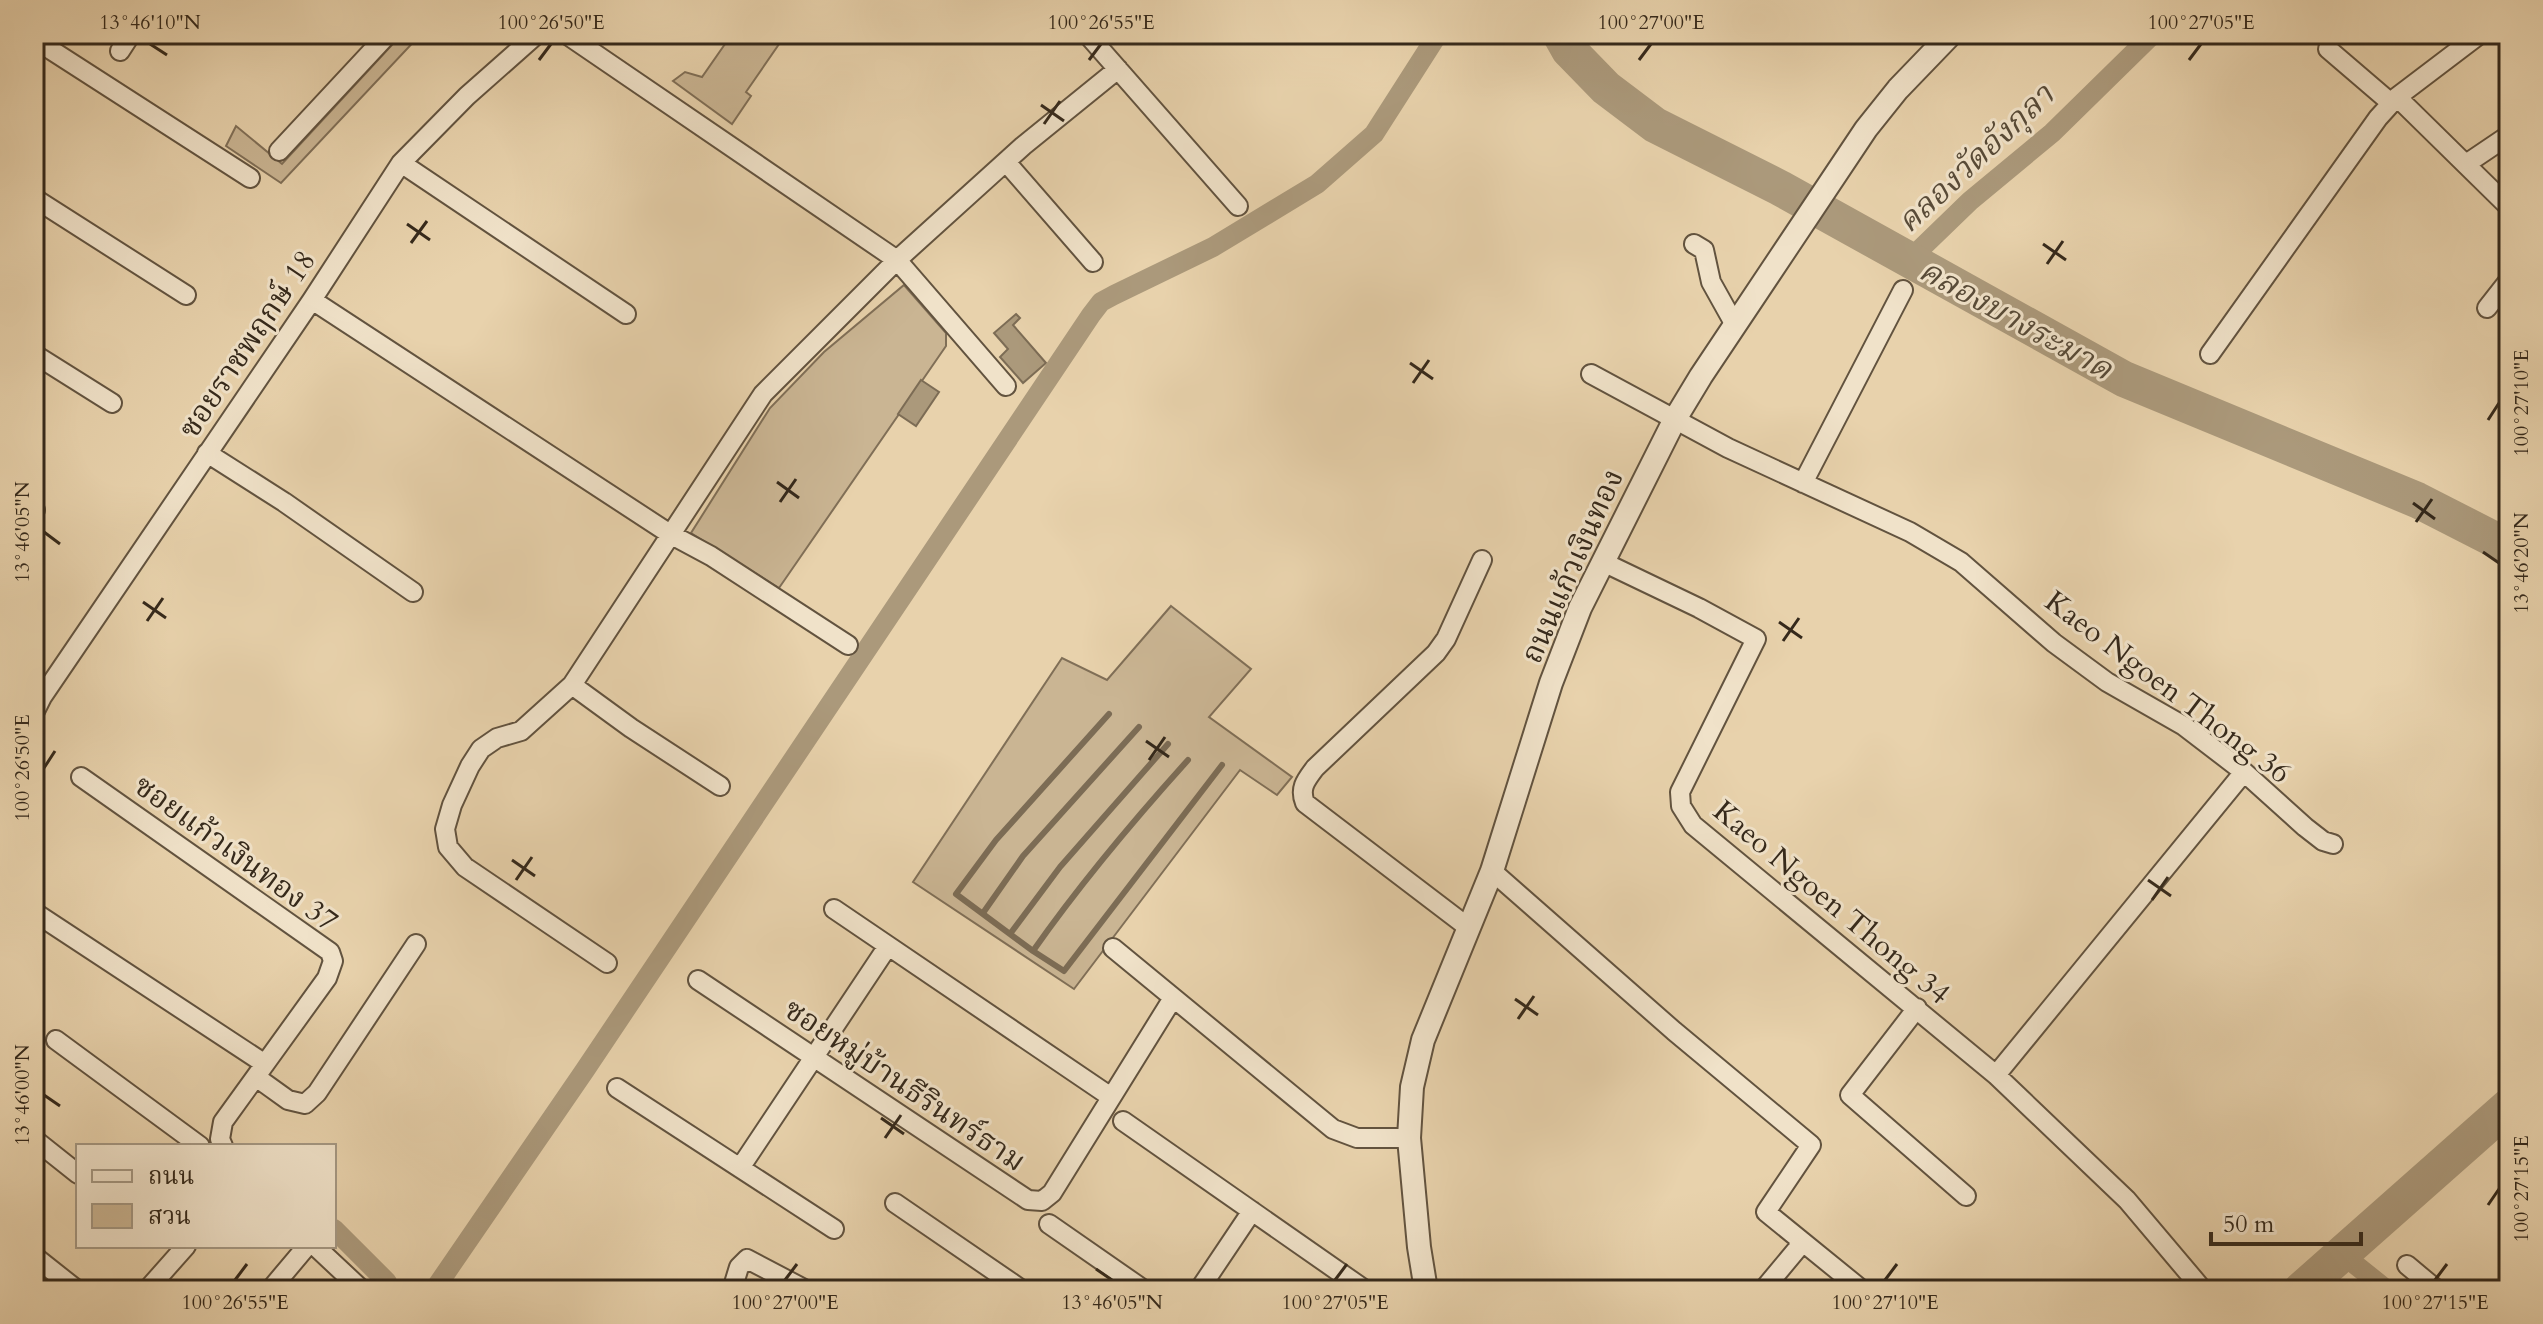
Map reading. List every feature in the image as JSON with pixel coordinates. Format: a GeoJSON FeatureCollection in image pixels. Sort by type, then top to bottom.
{"type":"FeatureCollection","features":[{"type":"Feature","properties":{"kind":"street"},"geometry":{"type":"LineString","coordinates":[[120,51],[131,34]]}},
{"type":"Feature","properties":{"kind":"street"},"geometry":{"type":"LineString","coordinates":[[279,151],[388,34]]}},
{"type":"Feature","properties":{"kind":"street","name":"ซอยราชพฤกษ์ 18"},"geometry":{"type":"LineString","coordinates":[[34,713],[401,163],[467,96],[537,34]]}},
{"type":"Feature","properties":{"kind":"street"},"geometry":{"type":"LineString","coordinates":[[566,34],[897,260],[1006,386]]}},
{"type":"Feature","properties":{"kind":"street"},"geometry":{"type":"LineString","coordinates":[[1087,34],[1238,206]]}},
{"type":"Feature","properties":{"kind":"street","name":"ถนนแก้วเงินทอง"},"geometry":{"type":"LineString","coordinates":[[1426,1290],[1409,1138],[1412,1087],[1423,1040],[1492,871],[1551,683],[1580,608],[1675,419],[1758,288],[1866,129],[1898,89],[1951,34]]}},
{"type":"Feature","properties":{"kind":"street"},"geometry":{"type":"LineString","coordinates":[[2210,354],[2394,100],[2480,34]]}},
{"type":"Feature","properties":{"kind":"street"},"geometry":{"type":"LineString","coordinates":[[34,39],[250,178]]}},
{"type":"Feature","properties":{"kind":"street"},"geometry":{"type":"LineString","coordinates":[[2328,49],[2394,100],[2509,207]]}},
{"type":"Feature","properties":{"kind":"street"},"geometry":{"type":"LineString","coordinates":[[607,963],[465,867],[448,847],[445,829],[470,766],[481,749],[497,738],[530,725],[572,685],[763,394],[897,260],[1006,162],[1118,69]]}},
{"type":"Feature","properties":{"kind":"street"},"geometry":{"type":"LineString","coordinates":[[2466,164],[2509,135]]}},
{"type":"Feature","properties":{"kind":"street"},"geometry":{"type":"LineString","coordinates":[[1006,162],[1093,262]]}},
{"type":"Feature","properties":{"kind":"street"},"geometry":{"type":"LineString","coordinates":[[401,163],[626,314]]}},
{"type":"Feature","properties":{"kind":"street"},"geometry":{"type":"LineString","coordinates":[[34,198],[186,295]]}},
{"type":"Feature","properties":{"kind":"street"},"geometry":{"type":"LineString","coordinates":[[1694,244],[1704,250],[1711,282],[1735,325]]}},
{"type":"Feature","properties":{"kind":"street"},"geometry":{"type":"LineString","coordinates":[[2487,308],[2509,280]]}},
{"type":"Feature","properties":{"kind":"street"},"geometry":{"type":"LineString","coordinates":[[1803,483],[1903,290]]}},
{"type":"Feature","properties":{"kind":"street"},"geometry":{"type":"LineString","coordinates":[[312,300],[670,534],[711,556],[848,645]]}},
{"type":"Feature","properties":{"kind":"street"},"geometry":{"type":"LineString","coordinates":[[34,354],[112,403]]}},
{"type":"Feature","properties":{"kind":"street","name":"Kaeo Ngoen Thong 36"},"geometry":{"type":"LineString","coordinates":[[1591,374],[1728,448],[1910,532],[1961,562],[2054,643],[2107,682],[2184,726],[2244,772],[2305,827],[2323,841],[2333,844]]}},
{"type":"Feature","properties":{"kind":"street"},"geometry":{"type":"LineString","coordinates":[[207,453],[284,502],[413,592]]}},
{"type":"Feature","properties":{"kind":"street"},"geometry":{"type":"LineString","coordinates":[[1469,928],[1305,803],[1301,793],[1315,768],[1436,653],[1446,639],[1482,560]]}},
{"type":"Feature","properties":{"kind":"street","name":"Kaeo Ngoen Thong 34"},"geometry":{"type":"LineString","coordinates":[[1603,562],[1756,639],[1680,792],[1681,806],[1693,825],[1996,1075],[2127,1200],[2203,1290]]}},
{"type":"Feature","properties":{"kind":"street"},"geometry":{"type":"LineString","coordinates":[[572,685],[720,786]]}},
{"type":"Feature","properties":{"kind":"street"},"geometry":{"type":"LineString","coordinates":[[1996,1075],[2244,772]]}},
{"type":"Feature","properties":{"kind":"street","name":"ซอยแก้วเงินทอง 37"},"geometry":{"type":"LineString","coordinates":[[81,777],[330,952],[333,961],[327,978],[223,1122],[222,1144]]}},
{"type":"Feature","properties":{"kind":"street"},"geometry":{"type":"LineString","coordinates":[[1492,871],[1674,1031],[1811,1145],[1766,1212],[1862,1290]]}},
{"type":"Feature","properties":{"kind":"street"},"geometry":{"type":"LineString","coordinates":[[834,909],[1111,1097]]}},
{"type":"Feature","properties":{"kind":"street"},"geometry":{"type":"LineString","coordinates":[[34,912],[260,1071],[288,1100],[305,1104],[317,1093],[416,944]]}},
{"type":"Feature","properties":{"kind":"street"},"geometry":{"type":"LineString","coordinates":[[740,1168],[888,946]]}},
{"type":"Feature","properties":{"kind":"street"},"geometry":{"type":"LineString","coordinates":[[1113,948],[1333,1129],[1357,1138],[1409,1138]]}},
{"type":"Feature","properties":{"kind":"street","name":"ซอยหมู่บ้านธีรินทร์ธาม"},"geometry":{"type":"LineString","coordinates":[[698,980],[1028,1200],[1042,1201],[1052,1193],[1173,998]]}},
{"type":"Feature","properties":{"kind":"street"},"geometry":{"type":"LineString","coordinates":[[1917,1008],[1850,1095],[1966,1196]]}},
{"type":"Feature","properties":{"kind":"street"},"geometry":{"type":"LineString","coordinates":[[56,1040],[197,1144]]}},
{"type":"Feature","properties":{"kind":"street"},"geometry":{"type":"LineString","coordinates":[[617,1088],[834,1229]]}},
{"type":"Feature","properties":{"kind":"street"},"geometry":{"type":"LineString","coordinates":[[1123,1121],[1365,1290]]}},
{"type":"Feature","properties":{"kind":"street"},"geometry":{"type":"LineString","coordinates":[[34,1139],[76,1172]]}},
{"type":"Feature","properties":{"kind":"street"},"geometry":{"type":"LineString","coordinates":[[895,1203],[1022,1290]]}},
{"type":"Feature","properties":{"kind":"street"},"geometry":{"type":"LineString","coordinates":[[1199,1290],[1252,1211]]}},
{"type":"Feature","properties":{"kind":"street"},"geometry":{"type":"LineString","coordinates":[[1049,1224],[1144,1290]]}},
{"type":"Feature","properties":{"kind":"street"},"geometry":{"type":"LineString","coordinates":[[1763,1290],[1798,1248],[1799,1241]]}},
{"type":"Feature","properties":{"kind":"street"},"geometry":{"type":"LineString","coordinates":[[147,1290],[178,1248]]}},
{"type":"Feature","properties":{"kind":"street"},"geometry":{"type":"LineString","coordinates":[[270,1290],[305,1248]]}},
{"type":"Feature","properties":{"kind":"street"},"geometry":{"type":"LineString","coordinates":[[317,1248],[362,1290]]}},
{"type":"Feature","properties":{"kind":"street"},"geometry":{"type":"LineString","coordinates":[[34,1256],[77,1290]]}},
{"type":"Feature","properties":{"kind":"street"},"geometry":{"type":"LineString","coordinates":[[732,1290],[739,1267],[747,1259],[806,1290]]}},
{"type":"Feature","properties":{"kind":"street"},"geometry":{"type":"LineString","coordinates":[[2407,1265],[2437,1290]]}},
{"type":"Feature","properties":{"kind":"green space"},"geometry":{"type":"Polygon","coordinates":[[[402,34],[421,34],[281,183],[226,146],[236,126],[282,164],[402,34]]]}},
{"type":"Feature","properties":{"kind":"green space"},"geometry":{"type":"Polygon","coordinates":[[[732,34],[786,34],[746,92],[751,96],[732,124],[673,81],[685,72],[702,77],[732,34]]]}},
{"type":"Feature","properties":{"kind":"green space"},"geometry":{"type":"Polygon","coordinates":[[[904,285],[946,333],[946,346],[779,588],[691,533],[770,408],[824,352],[904,285]]]}},
{"type":"Feature","properties":{"kind":"green space"},"geometry":{"type":"Polygon","coordinates":[[[1171,606],[1251,669],[1209,717],[1292,777],[1277,795],[1240,770],[1074,989],[913,882],[1062,658],[1107,680],[1171,606]]]}},
{"type":"Feature","properties":{"kind":"shaded area"},"geometry":{"type":"Polygon","coordinates":[[[1016,314],[1020,318],[1013,325],[1046,363],[1023,383],[1000,357],[1008,349],[994,333],[1016,314]]]}},
{"type":"Feature","properties":{"kind":"shaded area"},"geometry":{"type":"Polygon","coordinates":[[[921,380],[939,392],[916,426],[898,414],[921,380]]]}},
{"type":"Feature","properties":{"kind":"waterway"},"geometry":{"type":"LineString","coordinates":[[434,1290],[1101,302],[1213,247],[1317,184],[1374,134],[1438,34]]}},
{"type":"Feature","properties":{"kind":"waterway","name":"คลองบางระมาด"},"geometry":{"type":"LineString","coordinates":[[1560,34],[1569,50],[1606,88],[1655,125],[1780,188],[2124,379],[2417,500],[2509,547]]}},
{"type":"Feature","properties":{"kind":"waterway","name":"คลองวัดอังกุลา"},"geometry":{"type":"LineString","coordinates":[[1908,261],[1970,201],[2052,133],[2153,34]]}},
{"type":"Feature","properties":{"kind":"waterway"},"geometry":{"type":"LineString","coordinates":[[1109,714],[996,840],[956,894],[1064,971],[1222,765]]}},
{"type":"Feature","properties":{"kind":"waterway"},"geometry":{"type":"LineString","coordinates":[[983,913],[1023,856],[1139,727]]}},
{"type":"Feature","properties":{"kind":"waterway"},"geometry":{"type":"LineString","coordinates":[[1010,934],[1060,867],[1168,744]]}},
{"type":"Feature","properties":{"kind":"waterway"},"geometry":{"type":"LineString","coordinates":[[1033,951],[1069,901],[1188,760]]}},
{"type":"Feature","properties":{"kind":"waterway"},"geometry":{"type":"LineString","coordinates":[[2301,1290],[2509,1106]]}},
{"type":"Feature","properties":{"kind":"waterway"},"geometry":{"type":"LineString","coordinates":[[336,1231],[387,1282]]}},
{"type":"Feature","properties":{"kind":"waterway"},"geometry":{"type":"LineString","coordinates":[[2342,1254],[2387,1290]]}}]}
